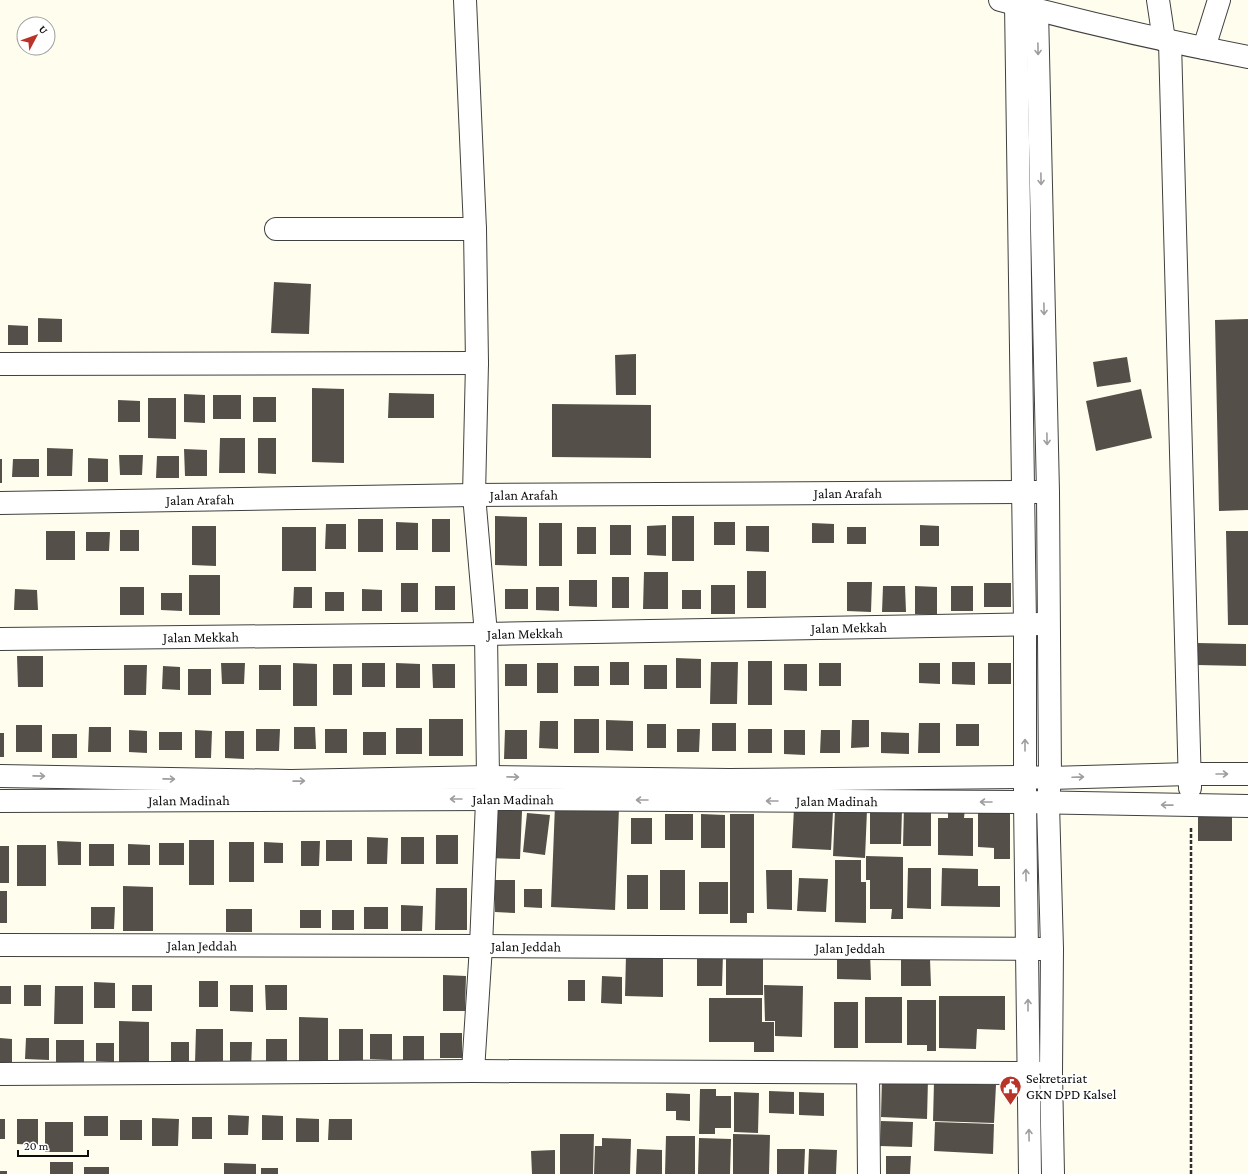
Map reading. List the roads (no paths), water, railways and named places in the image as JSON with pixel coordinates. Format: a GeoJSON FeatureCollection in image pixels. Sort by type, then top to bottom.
{"type":"FeatureCollection","features":[{"type":"Feature","properties":{"kind":"street"},"geometry":{"type":"LineString","coordinates":[[465,0],[475,229],[477,364],[474,496],[486,634],[488,777],[481,946],[473,1071]]}},
{"type":"Feature","properties":{"kind":"street"},"geometry":{"type":"LineString","coordinates":[[1158,0],[1167,41],[1191,806]]}},
{"type":"Feature","properties":{"kind":"street"},"geometry":{"type":"LineString","coordinates":[[1204,48],[1219,0]]}},
{"type":"Feature","properties":{"kind":"street"},"geometry":{"type":"LineString","coordinates":[[1030,1174],[1025,802],[1025,624],[1008,2],[1167,41],[1248,57]]}},
{"type":"Feature","properties":{"kind":"street"},"geometry":{"type":"LineString","coordinates":[[1037,10],[1048,492],[1050,778],[1048,803],[1052,949],[1051,1073],[1053,1174]]}},
{"type":"Feature","properties":{"kind":"street"},"geometry":{"type":"LineString","coordinates":[[276,228],[475,229]]}},
{"type":"Feature","properties":{"kind":"street"},"geometry":{"type":"LineString","coordinates":[[0,364],[477,364]]}},
{"type":"Feature","properties":{"kind":"street","name":"Jalan Arafah"},"geometry":{"type":"LineString","coordinates":[[0,503],[474,496],[1048,492]]}},
{"type":"Feature","properties":{"kind":"street","name":"Jalan Mekkah"},"geometry":{"type":"LineString","coordinates":[[0,639],[486,634],[1049,624]]}},
{"type":"Feature","properties":{"kind":"street","name":"Jalan Madinah"},"geometry":{"type":"LineString","coordinates":[[0,776],[291,781],[488,777],[729,780],[1050,778],[1248,774]]}},
{"type":"Feature","properties":{"kind":"street","name":"Jalan Madinah"},"geometry":{"type":"LineString","coordinates":[[0,801],[488,799],[1025,802],[1248,806]]}},
{"type":"Feature","properties":{"kind":"street","name":"Jalan Jeddah"},"geometry":{"type":"LineString","coordinates":[[0,945],[1052,949]]}},
{"type":"Feature","properties":{"kind":"street"},"geometry":{"type":"LineString","coordinates":[[0,1074],[473,1071],[1051,1073]]}},
{"type":"Feature","properties":{"kind":"street"},"geometry":{"type":"LineString","coordinates":[[868,1073],[869,1174]]}},
{"type":"Feature","properties":{"kind":"place","name":"Sekretariat GKN DPD Kalsel"},"geometry":{"type":"Point","coordinates":[1011,1106]}}]}
